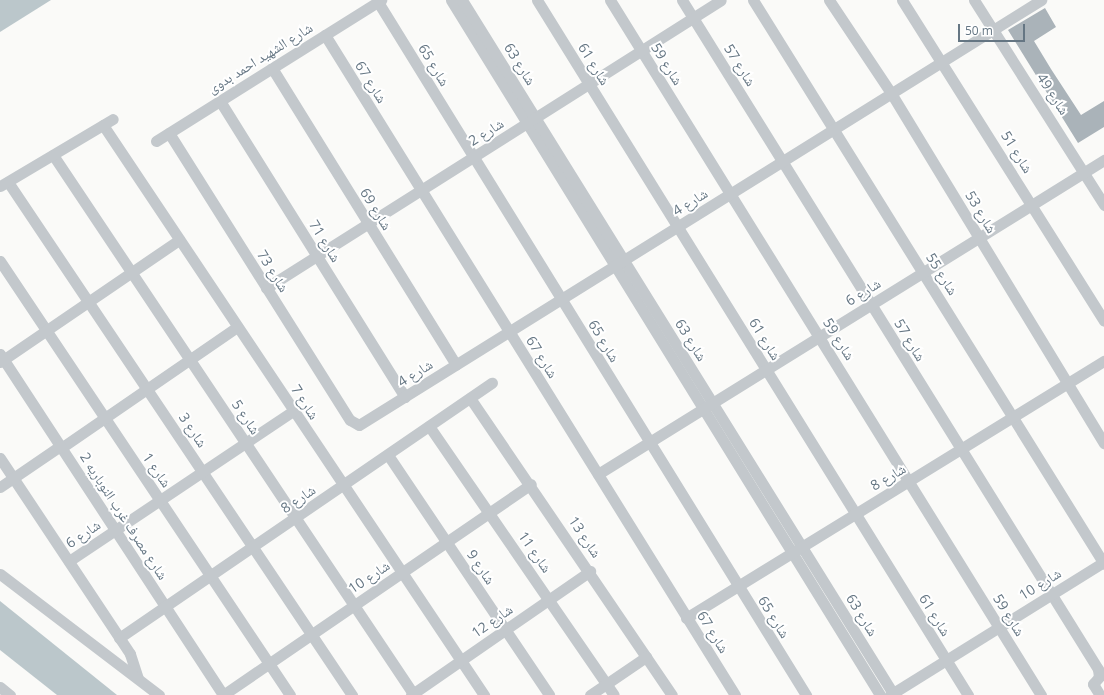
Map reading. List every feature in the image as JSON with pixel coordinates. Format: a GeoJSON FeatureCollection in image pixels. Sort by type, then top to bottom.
{"type":"FeatureCollection","features":[{"type":"Feature","properties":{"kind":"street","name":"شارع 63"},"geometry":{"type":"LineString","coordinates":[[451,0],[462,5],[536,118],[619,263]]}},
{"type":"Feature","properties":{"kind":"street","name":"شارع 61"},"geometry":{"type":"LineString","coordinates":[[537,0],[968,695]]}},
{"type":"Feature","properties":{"kind":"street","name":"شارع 59"},"geometry":{"type":"LineString","coordinates":[[610,0],[1041,695]]}},
{"type":"Feature","properties":{"kind":"street","name":"شارع 57"},"geometry":{"type":"LineString","coordinates":[[682,0],[1050,596],[1102,674],[1093,684],[1100,695]]}},
{"type":"Feature","properties":{"kind":"street","name":"شارع 2"},"geometry":{"type":"LineString","coordinates":[[266,288],[721,0]]}},
{"type":"Feature","properties":{"kind":"street","name":"شارع 55"},"geometry":{"type":"LineString","coordinates":[[753,0],[923,272],[1012,418],[1104,563]]}},
{"type":"Feature","properties":{"kind":"street","name":"شارع 53"},"geometry":{"type":"LineString","coordinates":[[829,0],[891,93],[1069,383],[1104,443]]}},
{"type":"Feature","properties":{"kind":"street","name":"شارع 51"},"geometry":{"type":"LineString","coordinates":[[902,0],[1032,203],[1104,321]]}},
{"type":"Feature","properties":{"kind":"street","name":"شارع 49"},"geometry":{"type":"LineString","coordinates":[[974,0],[1085,172],[1104,205]]}},
{"type":"Feature","properties":{"kind":"street","name":"شارع 4"},"geometry":{"type":"LineString","coordinates":[[353,424],[359,425],[405,397],[1041,0]]}},
{"type":"Feature","properties":{"kind":"street","name":"شارع الشهيد احمد بدوى"},"geometry":{"type":"LineString","coordinates":[[156,141],[380,1]]}},
{"type":"Feature","properties":{"kind":"street","name":"شارع 65"},"geometry":{"type":"LineString","coordinates":[[380,1],[472,158],[806,695]]}},
{"type":"Feature","properties":{"kind":"street","name":"شارع 63"},"geometry":{"type":"LineString","coordinates":[[462,5],[526,124],[619,263],[797,550],[892,694]]}},
{"type":"Feature","properties":{"kind":"street","name":"شارع 67"},"geometry":{"type":"LineString","coordinates":[[325,35],[735,695]]}},
{"type":"Feature","properties":{"kind":"street","name":"شارع 69"},"geometry":{"type":"LineString","coordinates":[[272,68],[456,365]]}},
{"type":"Feature","properties":{"kind":"street","name":"شارع 71"},"geometry":{"type":"LineString","coordinates":[[220,101],[405,397]]}},
{"type":"Feature","properties":{"kind":"street"},"geometry":{"type":"LineString","coordinates":[[4,184],[114,119]]}},
{"type":"Feature","properties":{"kind":"street","name":"شارع 7"},"geometry":{"type":"LineString","coordinates":[[103,125],[484,695]]}},
{"type":"Feature","properties":{"kind":"street","name":"شارع 73"},"geometry":{"type":"LineString","coordinates":[[169,133],[353,424]]}},
{"type":"Feature","properties":{"kind":"street","name":"شارع 5"},"geometry":{"type":"LineString","coordinates":[[53,155],[413,695]]}},
{"type":"Feature","properties":{"kind":"street","name":"شارع 6"},"geometry":{"type":"LineString","coordinates":[[598,474],[820,337],[1032,203],[1104,160]]}},
{"type":"Feature","properties":{"kind":"street","name":"شارع 3"},"geometry":{"type":"LineString","coordinates":[[4,184],[88,302],[352,695]]}},
{"type":"Feature","properties":{"kind":"street"},"geometry":{"type":"LineString","coordinates":[[1,358],[46,330],[131,271],[179,240]]}},
{"type":"Feature","properties":{"kind":"street","name":"شارع 1"},"geometry":{"type":"LineString","coordinates":[[0,261],[104,419],[290,695]]}},
{"type":"Feature","properties":{"kind":"street"},"geometry":{"type":"LineString","coordinates":[[0,487],[104,419],[237,327]]}},
{"type":"Feature","properties":{"kind":"street","name":"شارع مصرف غرب النوباريه 2"},"geometry":{"type":"LineString","coordinates":[[1,358],[116,530],[223,695]]}},
{"type":"Feature","properties":{"kind":"street","name":"شارع 8"},"geometry":{"type":"LineString","coordinates":[[686,618],[1104,361]]}},
{"type":"Feature","properties":{"kind":"street","name":"شارع 8"},"geometry":{"type":"LineString","coordinates":[[120,638],[253,548],[492,382]]}},
{"type":"Feature","properties":{"kind":"street","name":"شارع 13"},"geometry":{"type":"LineString","coordinates":[[470,398],[531,484],[672,695]]}},
{"type":"Feature","properties":{"kind":"street","name":"شارع 6"},"geometry":{"type":"LineString","coordinates":[[69,561],[293,411]]}},
{"type":"Feature","properties":{"kind":"street","name":"شارع 11"},"geometry":{"type":"LineString","coordinates":[[429,426],[550,599],[614,695]]}},
{"type":"Feature","properties":{"kind":"street","name":"شارع 9"},"geometry":{"type":"LineString","coordinates":[[388,455],[549,695]]}},
{"type":"Feature","properties":{"kind":"street"},"geometry":{"type":"LineString","coordinates":[[0,458],[120,638],[134,662],[138,678]]}},
{"type":"Feature","properties":{"kind":"street","name":"شارع 10"},"geometry":{"type":"LineString","coordinates":[[223,695],[531,484]]}},
{"type":"Feature","properties":{"kind":"street","name":"شارع 63"},"geometry":{"type":"LineString","coordinates":[[797,550],[880,695]]}},
{"type":"Feature","properties":{"kind":"street","name":"شارع 10"},"geometry":{"type":"LineString","coordinates":[[892,694],[1104,563]]}},
{"type":"Feature","properties":{"kind":"street","name":"شارع 12"},"geometry":{"type":"LineString","coordinates":[[413,695],[461,660],[590,572]]}},
{"type":"Feature","properties":{"kind":"street"},"geometry":{"type":"LineString","coordinates":[[0,574],[159,695]]}},
{"type":"Feature","properties":{"kind":"street"},"geometry":{"type":"LineString","coordinates":[[590,695],[646,657]]}},
{"type":"Feature","properties":{"kind":"shaded area"},"geometry":{"type":"Polygon","coordinates":[[[0,0],[51,0],[0,32],[0,0]]]}},
{"type":"Feature","properties":{"kind":"shaded area"},"geometry":{"type":"Polygon","coordinates":[[[0,601],[117,695],[57,695],[0,650],[0,601]]]}},
{"type":"Feature","properties":{"kind":"building"},"geometry":{"type":"Polygon","coordinates":[[[1045,8],[1056,27],[1034,41],[1051,69],[1081,115],[1104,101],[1104,127],[1078,143],[1008,30],[1045,8]]]}}]}
